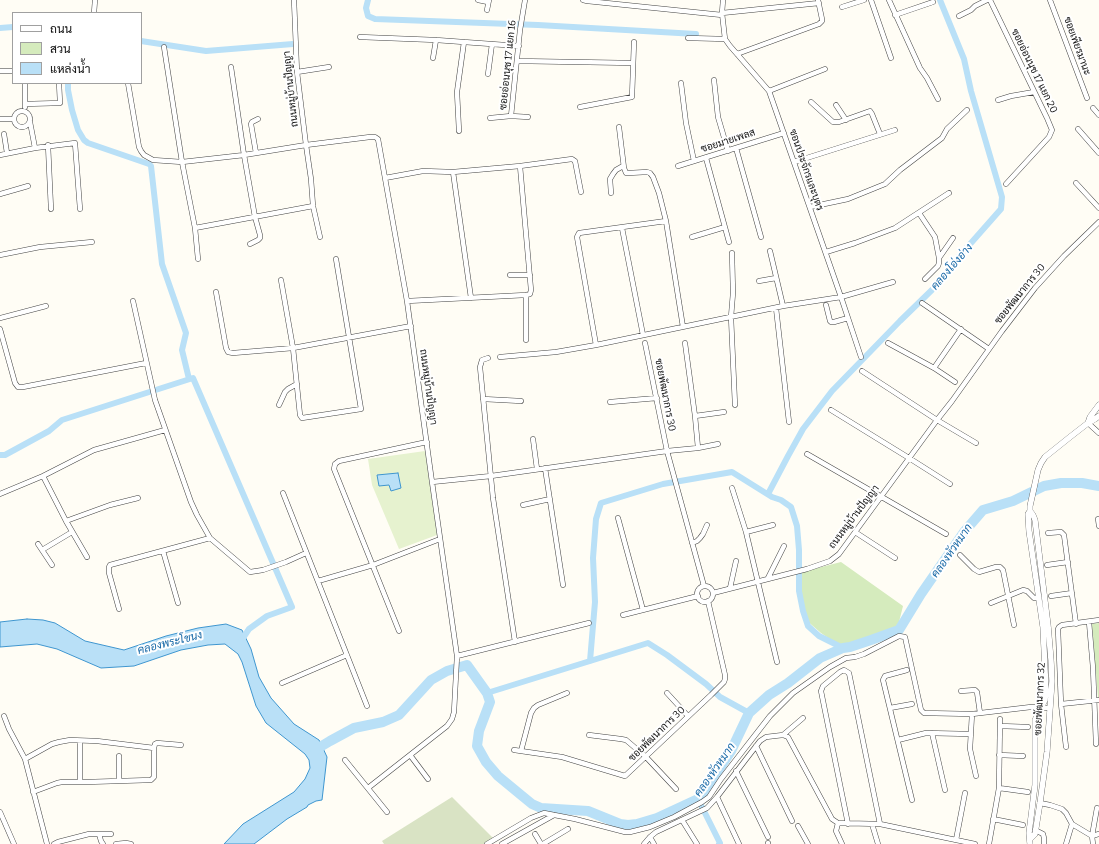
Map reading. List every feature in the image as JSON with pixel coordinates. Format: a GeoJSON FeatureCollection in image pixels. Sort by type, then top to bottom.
{"type":"FeatureCollection","features":[{"type":"Feature","properties":{"kind":"street"},"geometry":{"type":"LineString","coordinates":[[94,12],[95,0]]}},
{"type":"Feature","properties":{"kind":"street","name":"ถนนหมู่บ้านปัญญา"},"geometry":{"type":"LineString","coordinates":[[294,0],[297,72],[306,145],[376,137],[378,139],[411,326],[457,656],[454,712],[448,726],[368,788]]}},
{"type":"Feature","properties":{"kind":"street"},"geometry":{"type":"LineString","coordinates":[[478,0],[489,1],[488,10]]}},
{"type":"Feature","properties":{"kind":"street","name":"ซอยอ่อนนุช 17 แยก 16"},"geometry":{"type":"LineString","coordinates":[[525,0],[520,30],[511,116],[528,117]]}},
{"type":"Feature","properties":{"kind":"street"},"geometry":{"type":"LineString","coordinates":[[583,0],[722,14],[818,1],[822,18],[822,21],[819,24],[738,54]]}},
{"type":"Feature","properties":{"kind":"street"},"geometry":{"type":"LineString","coordinates":[[688,38],[725,39],[722,27],[723,0]]}},
{"type":"Feature","properties":{"kind":"street"},"geometry":{"type":"LineString","coordinates":[[842,7],[864,0]]}},
{"type":"Feature","properties":{"kind":"street"},"geometry":{"type":"LineString","coordinates":[[871,0],[891,58]]}},
{"type":"Feature","properties":{"kind":"street"},"geometry":{"type":"LineString","coordinates":[[889,0],[920,68],[928,78],[938,99]]}},
{"type":"Feature","properties":{"kind":"street"},"geometry":{"type":"LineString","coordinates":[[959,16],[987,0]]}},
{"type":"Feature","properties":{"kind":"street","name":"ซอยอ่อนนุช 17 แยก 20"},"geometry":{"type":"LineString","coordinates":[[990,0],[1052,130],[1006,184]]}},
{"type":"Feature","properties":{"kind":"street","name":"ซอยเพียรมานะ"},"geometry":{"type":"LineString","coordinates":[[1050,0],[1087,98]]}},
{"type":"Feature","properties":{"kind":"street"},"geometry":{"type":"LineString","coordinates":[[895,15],[933,2]]}},
{"type":"Feature","properties":{"kind":"street"},"geometry":{"type":"LineString","coordinates":[[360,37],[436,40],[519,46]]}},
{"type":"Feature","properties":{"kind":"street","name":"ซอนประจักรและบุตร"},"geometry":{"type":"LineString","coordinates":[[725,39],[769,91],[826,252],[861,357]]}},
{"type":"Feature","properties":{"kind":"street"},"geometry":{"type":"LineString","coordinates":[[434,58],[436,40]]}},
{"type":"Feature","properties":{"kind":"street"},"geometry":{"type":"LineString","coordinates":[[459,131],[457,92],[464,42]]}},
{"type":"Feature","properties":{"kind":"street"},"geometry":{"type":"LineString","coordinates":[[580,107],[632,97],[634,42]]}},
{"type":"Feature","properties":{"kind":"street"},"geometry":{"type":"LineString","coordinates":[[488,74],[492,44]]}},
{"type":"Feature","properties":{"kind":"street"},"geometry":{"type":"LineString","coordinates":[[164,47],[182,162],[195,228],[198,259]]}},
{"type":"Feature","properties":{"kind":"street"},"geometry":{"type":"LineString","coordinates":[[517,61],[633,63]]}},
{"type":"Feature","properties":{"kind":"street"},"geometry":{"type":"LineString","coordinates":[[231,67],[254,217],[260,235],[260,238],[250,244]]}},
{"type":"Feature","properties":{"kind":"street"},"geometry":{"type":"LineString","coordinates":[[297,72],[329,67]]}},
{"type":"Feature","properties":{"kind":"street"},"geometry":{"type":"LineString","coordinates":[[769,91],[825,69]]}},
{"type":"Feature","properties":{"kind":"street"},"geometry":{"type":"LineString","coordinates":[[0,71],[12,71]]}},
{"type":"Feature","properties":{"kind":"street"},"geometry":{"type":"LineString","coordinates":[[714,80],[718,117],[728,151]]}},
{"type":"Feature","properties":{"kind":"street"},"geometry":{"type":"LineString","coordinates":[[681,83],[686,123],[694,161]]}},
{"type":"Feature","properties":{"kind":"street"},"geometry":{"type":"LineString","coordinates":[[25,84],[25,111]]}},
{"type":"Feature","properties":{"kind":"street"},"geometry":{"type":"LineString","coordinates":[[25,104],[60,103],[59,84]]}},
{"type":"Feature","properties":{"kind":"street"},"geometry":{"type":"LineString","coordinates":[[128,84],[139,147],[144,155],[153,160],[182,162],[244,155],[306,145],[313,206],[320,237]]}},
{"type":"Feature","properties":{"kind":"street"},"geometry":{"type":"LineString","coordinates":[[998,100],[1034,92]]}},
{"type":"Feature","properties":{"kind":"street"},"geometry":{"type":"LineString","coordinates":[[811,102],[833,122],[846,120],[870,111],[880,134]]}},
{"type":"Feature","properties":{"kind":"street"},"geometry":{"type":"LineString","coordinates":[[836,105],[846,120]]}},
{"type":"Feature","properties":{"kind":"street"},"geometry":{"type":"LineString","coordinates":[[1093,108],[1099,115]]}},
{"type":"Feature","properties":{"kind":"street"},"geometry":{"type":"LineString","coordinates":[[810,207],[848,199],[885,184],[900,170],[942,138],[947,129],[967,110]]}},
{"type":"Feature","properties":{"kind":"street"},"geometry":{"type":"LineString","coordinates":[[30,122],[26,126],[20,127],[16,124],[14,116],[19,111],[25,111],[30,116],[35,148]]}},
{"type":"Feature","properties":{"kind":"street"},"geometry":{"type":"LineString","coordinates":[[490,118],[511,116]]}},
{"type":"Feature","properties":{"kind":"street"},"geometry":{"type":"LineString","coordinates":[[0,119],[14,119]]}},
{"type":"Feature","properties":{"kind":"street"},"geometry":{"type":"LineString","coordinates":[[256,153],[251,124],[258,119]]}},
{"type":"Feature","properties":{"kind":"street"},"geometry":{"type":"LineString","coordinates":[[619,127],[626,172],[650,173],[655,182],[666,221],[683,328]]}},
{"type":"Feature","properties":{"kind":"street"},"geometry":{"type":"LineString","coordinates":[[1078,129],[1099,153]]}},
{"type":"Feature","properties":{"kind":"street"},"geometry":{"type":"LineString","coordinates":[[794,162],[895,130]]}},
{"type":"Feature","properties":{"kind":"street","name":"ซอยมายเพลส"},"geometry":{"type":"LineString","coordinates":[[678,166],[784,133]]}},
{"type":"Feature","properties":{"kind":"street"},"geometry":{"type":"LineString","coordinates":[[4,134],[7,153]]}},
{"type":"Feature","properties":{"kind":"street"},"geometry":{"type":"LineString","coordinates":[[0,155],[48,145],[75,143],[80,209]]}},
{"type":"Feature","properties":{"kind":"street"},"geometry":{"type":"LineString","coordinates":[[48,145],[51,209]]}},
{"type":"Feature","properties":{"kind":"street"},"geometry":{"type":"LineString","coordinates":[[736,148],[761,237]]}},
{"type":"Feature","properties":{"kind":"street"},"geometry":{"type":"LineString","coordinates":[[706,158],[729,242]]}},
{"type":"Feature","properties":{"kind":"street"},"geometry":{"type":"LineString","coordinates":[[385,178],[423,171],[453,172],[520,166],[572,159],[575,161],[581,192]]}},
{"type":"Feature","properties":{"kind":"street"},"geometry":{"type":"LineString","coordinates":[[407,301],[530,294],[530,275],[520,166]]}},
{"type":"Feature","properties":{"kind":"street"},"geometry":{"type":"LineString","coordinates":[[611,192],[610,179],[613,174],[624,166]]}},
{"type":"Feature","properties":{"kind":"street"},"geometry":{"type":"LineString","coordinates":[[453,172],[471,298]]}},
{"type":"Feature","properties":{"kind":"street"},"geometry":{"type":"LineString","coordinates":[[1076,183],[1099,208]]}},
{"type":"Feature","properties":{"kind":"street"},"geometry":{"type":"LineString","coordinates":[[0,194],[28,186]]}},
{"type":"Feature","properties":{"kind":"street"},"geometry":{"type":"LineString","coordinates":[[826,252],[896,228],[949,193]]}},
{"type":"Feature","properties":{"kind":"street"},"geometry":{"type":"LineString","coordinates":[[195,228],[313,206]]}},
{"type":"Feature","properties":{"kind":"street"},"geometry":{"type":"LineString","coordinates":[[920,213],[935,237],[939,258],[938,266],[925,279]]}},
{"type":"Feature","properties":{"kind":"street"},"geometry":{"type":"LineString","coordinates":[[596,345],[577,237],[579,233],[666,221]]}},
{"type":"Feature","properties":{"kind":"street","name":"ซอยพัฒนาการ 30"},"geometry":{"type":"LineString","coordinates":[[963,385],[1034,288],[1099,222]]}},
{"type":"Feature","properties":{"kind":"street"},"geometry":{"type":"LineString","coordinates":[[692,236],[725,227]]}},
{"type":"Feature","properties":{"kind":"street"},"geometry":{"type":"LineString","coordinates":[[622,228],[643,335]]}},
{"type":"Feature","properties":{"kind":"street"},"geometry":{"type":"LineString","coordinates":[[939,258],[953,238]]}},
{"type":"Feature","properties":{"kind":"street"},"geometry":{"type":"LineString","coordinates":[[0,255],[40,247],[92,242]]}},
{"type":"Feature","properties":{"kind":"street"},"geometry":{"type":"LineString","coordinates":[[770,251],[783,306]]}},
{"type":"Feature","properties":{"kind":"street"},"geometry":{"type":"LineString","coordinates":[[732,253],[732,317],[735,404]]}},
{"type":"Feature","properties":{"kind":"street"},"geometry":{"type":"LineString","coordinates":[[281,280],[293,348],[300,415],[302,418],[361,408],[336,259]]}},
{"type":"Feature","properties":{"kind":"street"},"geometry":{"type":"LineString","coordinates":[[510,275],[530,275]]}},
{"type":"Feature","properties":{"kind":"street"},"geometry":{"type":"LineString","coordinates":[[759,281],[776,278]]}},
{"type":"Feature","properties":{"kind":"street"},"geometry":{"type":"LineString","coordinates":[[500,357],[556,352],[596,345],[783,306],[841,297],[893,282]]}},
{"type":"Feature","properties":{"kind":"street"},"geometry":{"type":"LineString","coordinates":[[216,292],[226,348],[228,352],[233,353],[293,348],[411,326]]}},
{"type":"Feature","properties":{"kind":"street"},"geometry":{"type":"LineString","coordinates":[[526,295],[526,340]]}},
{"type":"Feature","properties":{"kind":"street"},"geometry":{"type":"LineString","coordinates":[[133,301],[155,400],[191,502],[210,538],[247,571],[253,572],[286,562],[306,553]]}},
{"type":"Feature","properties":{"kind":"street"},"geometry":{"type":"LineString","coordinates":[[922,303],[989,349]]}},
{"type":"Feature","properties":{"kind":"street"},"geometry":{"type":"LineString","coordinates":[[826,305],[830,321],[834,322],[848,318]]}},
{"type":"Feature","properties":{"kind":"street"},"geometry":{"type":"LineString","coordinates":[[0,318],[46,306]]}},
{"type":"Feature","properties":{"kind":"street"},"geometry":{"type":"LineString","coordinates":[[776,308],[789,422]]}},
{"type":"Feature","properties":{"kind":"street"},"geometry":{"type":"LineString","coordinates":[[0,329],[15,383],[18,386],[23,387],[146,362]]}},
{"type":"Feature","properties":{"kind":"street"},"geometry":{"type":"LineString","coordinates":[[934,368],[962,330]]}},
{"type":"Feature","properties":{"kind":"street","name":"ซอยพัฒนาการ 30"},"geometry":{"type":"LineString","coordinates":[[645,343],[667,451]]}},
{"type":"Feature","properties":{"kind":"street"},"geometry":{"type":"LineString","coordinates":[[685,343],[698,448]]}},
{"type":"Feature","properties":{"kind":"street"},"geometry":{"type":"LineString","coordinates":[[888,343],[934,368],[955,382]]}},
{"type":"Feature","properties":{"kind":"street"},"geometry":{"type":"LineString","coordinates":[[488,358],[482,360],[480,367],[483,399],[493,498],[515,642]]}},
{"type":"Feature","properties":{"kind":"street"},"geometry":{"type":"LineString","coordinates":[[862,371],[937,420],[976,443]]}},
{"type":"Feature","properties":{"kind":"street"},"geometry":{"type":"LineString","coordinates":[[279,405],[285,392],[297,384]]}},
{"type":"Feature","properties":{"kind":"street","name":"ถนนหมู่บ้านปัญญา"},"geometry":{"type":"LineString","coordinates":[[713,593],[830,561],[839,554],[963,385]]}},
{"type":"Feature","properties":{"kind":"street"},"geometry":{"type":"LineString","coordinates":[[610,402],[656,398]]}},
{"type":"Feature","properties":{"kind":"street"},"geometry":{"type":"LineString","coordinates":[[483,399],[521,401]]}},
{"type":"Feature","properties":{"kind":"street","name":"ซอยพัฒนาการ 32"},"geometry":{"type":"LineString","coordinates":[[1088,423],[1090,417],[1099,405]]}},
{"type":"Feature","properties":{"kind":"street"},"geometry":{"type":"LineString","coordinates":[[831,410],[950,484]]}},
{"type":"Feature","properties":{"kind":"street"},"geometry":{"type":"LineString","coordinates":[[695,416],[724,412]]}},
{"type":"Feature","properties":{"kind":"street","name":"ซอยพัฒนาการ 32"},"geometry":{"type":"LineString","coordinates":[[1030,841],[1029,833],[1035,785],[1035,720],[1045,700],[1046,679],[1043,627],[1029,531],[1028,514],[1038,470],[1045,457],[1099,416]]}},
{"type":"Feature","properties":{"kind":"street"},"geometry":{"type":"LineString","coordinates":[[1088,423],[1099,433]]}},
{"type":"Feature","properties":{"kind":"street"},"geometry":{"type":"LineString","coordinates":[[0,494],[42,476],[94,450],[165,430]]}},
{"type":"Feature","properties":{"kind":"street"},"geometry":{"type":"LineString","coordinates":[[533,439],[537,469]]}},
{"type":"Feature","properties":{"kind":"street"},"geometry":{"type":"LineString","coordinates":[[399,631],[334,469],[335,464],[339,461],[427,442]]}},
{"type":"Feature","properties":{"kind":"street"},"geometry":{"type":"LineString","coordinates":[[432,482],[491,476],[718,444]]}},
{"type":"Feature","properties":{"kind":"street"},"geometry":{"type":"LineString","coordinates":[[667,451],[704,586]]}},
{"type":"Feature","properties":{"kind":"street"},"geometry":{"type":"LineString","coordinates":[[807,454],[946,534]]}},
{"type":"Feature","properties":{"kind":"street"},"geometry":{"type":"LineString","coordinates":[[545,468],[563,585]]}},
{"type":"Feature","properties":{"kind":"street"},"geometry":{"type":"LineString","coordinates":[[42,476],[66,522],[88,557]]}},
{"type":"Feature","properties":{"kind":"street"},"geometry":{"type":"LineString","coordinates":[[732,488],[746,532],[777,662]]}},
{"type":"Feature","properties":{"kind":"street"},"geometry":{"type":"LineString","coordinates":[[283,493],[367,706]]}},
{"type":"Feature","properties":{"kind":"street"},"geometry":{"type":"LineString","coordinates":[[66,522],[110,505],[138,498]]}},
{"type":"Feature","properties":{"kind":"street"},"geometry":{"type":"LineString","coordinates":[[523,505],[550,500]]}},
{"type":"Feature","properties":{"kind":"street","name":"ซอยพัฒนาการ 32"},"geometry":{"type":"LineString","coordinates":[[1030,509],[1036,520],[1052,660],[1047,752],[1035,830],[1030,841]]}},
{"type":"Feature","properties":{"kind":"street"},"geometry":{"type":"LineString","coordinates":[[618,518],[643,610]]}},
{"type":"Feature","properties":{"kind":"street"},"geometry":{"type":"LineString","coordinates":[[1098,519],[1099,526]]}},
{"type":"Feature","properties":{"kind":"street"},"geometry":{"type":"LineString","coordinates":[[692,543],[697,541],[704,534],[707,525]]}},
{"type":"Feature","properties":{"kind":"street"},"geometry":{"type":"LineString","coordinates":[[746,532],[773,525]]}},
{"type":"Feature","properties":{"kind":"street"},"geometry":{"type":"LineString","coordinates":[[42,550],[72,532]]}},
{"type":"Feature","properties":{"kind":"street"},"geometry":{"type":"LineString","coordinates":[[855,532],[895,558]]}},
{"type":"Feature","properties":{"kind":"street"},"geometry":{"type":"LineString","coordinates":[[1048,533],[1061,532],[1065,538],[1076,624]]}},
{"type":"Feature","properties":{"kind":"street"},"geometry":{"type":"LineString","coordinates":[[119,609],[109,573],[110,566],[210,538]]}},
{"type":"Feature","properties":{"kind":"street"},"geometry":{"type":"LineString","coordinates":[[318,581],[372,565],[440,539]]}},
{"type":"Feature","properties":{"kind":"street"},"geometry":{"type":"LineString","coordinates":[[38,544],[52,565]]}},
{"type":"Feature","properties":{"kind":"street"},"geometry":{"type":"LineString","coordinates":[[768,578],[784,546]]}},
{"type":"Feature","properties":{"kind":"street"},"geometry":{"type":"LineString","coordinates":[[163,551],[178,603]]}},
{"type":"Feature","properties":{"kind":"street"},"geometry":{"type":"LineString","coordinates":[[960,555],[979,572],[996,567],[1003,570],[1014,625]]}},
{"type":"Feature","properties":{"kind":"street"},"geometry":{"type":"LineString","coordinates":[[730,588],[736,561]]}},
{"type":"Feature","properties":{"kind":"street"},"geometry":{"type":"LineString","coordinates":[[1047,565],[1068,562]]}},
{"type":"Feature","properties":{"kind":"street"},"geometry":{"type":"LineString","coordinates":[[704,586],[709,587],[713,593],[712,598],[708,602],[703,602],[698,596],[699,589],[704,586]]}},
{"type":"Feature","properties":{"kind":"street"},"geometry":{"type":"LineString","coordinates":[[991,603],[1008,595],[1024,590],[1034,598],[1039,598]]}},
{"type":"Feature","properties":{"kind":"street"},"geometry":{"type":"LineString","coordinates":[[1051,596],[1072,593]]}},
{"type":"Feature","properties":{"kind":"street"},"geometry":{"type":"LineString","coordinates":[[623,615],[698,596]]}},
{"type":"Feature","properties":{"kind":"street","name":"ซอยพัฒนาการ 30"},"geometry":{"type":"LineString","coordinates":[[514,750],[562,757],[625,776],[724,682],[725,675],[708,602]]}},
{"type":"Feature","properties":{"kind":"street"},"geometry":{"type":"LineString","coordinates":[[1066,747],[1061,704],[1058,629],[1062,625],[1099,620]]}},
{"type":"Feature","properties":{"kind":"street"},"geometry":{"type":"LineString","coordinates":[[1089,622],[1096,700],[1096,744]]}},
{"type":"Feature","properties":{"kind":"street"},"geometry":{"type":"LineString","coordinates":[[457,656],[589,623]]}},
{"type":"Feature","properties":{"kind":"street"},"geometry":{"type":"LineString","coordinates":[[487,844],[539,814],[544,813],[575,819],[624,832],[636,831],[674,817],[709,798],[721,779],[770,716],[793,693],[830,667],[846,658],[864,654],[899,636],[905,637],[921,710],[924,713],[972,714],[1031,707],[1050,708]]}},
{"type":"Feature","properties":{"kind":"street"},"geometry":{"type":"LineString","coordinates":[[282,683],[347,655]]}},
{"type":"Feature","properties":{"kind":"street"},"geometry":{"type":"LineString","coordinates":[[848,824],[821,691],[823,686],[844,670],[849,673],[880,824]]}},
{"type":"Feature","properties":{"kind":"street"},"geometry":{"type":"LineString","coordinates":[[907,670],[885,676],[884,678],[912,800]]}},
{"type":"Feature","properties":{"kind":"street"},"geometry":{"type":"LineString","coordinates":[[961,691],[975,690],[977,692],[980,713]]}},
{"type":"Feature","properties":{"kind":"street"},"geometry":{"type":"LineString","coordinates":[[521,751],[534,708],[567,693]]}},
{"type":"Feature","properties":{"kind":"street"},"geometry":{"type":"LineString","coordinates":[[667,693],[688,716]]}},
{"type":"Feature","properties":{"kind":"street"},"geometry":{"type":"LineString","coordinates":[[1061,704],[1096,700]]}},
{"type":"Feature","properties":{"kind":"street"},"geometry":{"type":"LineString","coordinates":[[890,708],[912,704]]}},
{"type":"Feature","properties":{"kind":"street"},"geometry":{"type":"LineString","coordinates":[[972,714],[970,749],[976,776]]}},
{"type":"Feature","properties":{"kind":"street"},"geometry":{"type":"LineString","coordinates":[[4,716],[9,729],[25,759],[47,844]]}},
{"type":"Feature","properties":{"kind":"street"},"geometry":{"type":"LineString","coordinates":[[783,735],[803,718]]}},
{"type":"Feature","properties":{"kind":"street"},"geometry":{"type":"LineString","coordinates":[[989,844],[999,788],[1000,719]]}},
{"type":"Feature","properties":{"kind":"street"},"geometry":{"type":"LineString","coordinates":[[1000,726],[1028,727]]}},
{"type":"Feature","properties":{"kind":"street"},"geometry":{"type":"LineString","coordinates":[[898,740],[932,733],[970,734]]}},
{"type":"Feature","properties":{"kind":"street"},"geometry":{"type":"LineString","coordinates":[[932,733],[945,790]]}},
{"type":"Feature","properties":{"kind":"street"},"geometry":{"type":"LineString","coordinates":[[589,735],[621,738],[626,740],[646,756],[676,788]]}},
{"type":"Feature","properties":{"kind":"street"},"geometry":{"type":"LineString","coordinates":[[644,844],[656,832],[707,808],[760,741],[766,737],[783,735],[788,737],[832,819],[838,823],[880,824],[975,844]]}},
{"type":"Feature","properties":{"kind":"street"},"geometry":{"type":"LineString","coordinates":[[25,759],[52,744],[80,740],[154,748]]}},
{"type":"Feature","properties":{"kind":"street"},"geometry":{"type":"LineString","coordinates":[[80,740],[80,782]]}},
{"type":"Feature","properties":{"kind":"street"},"geometry":{"type":"LineString","coordinates":[[33,792],[57,783],[153,780],[155,744],[181,745]]}},
{"type":"Feature","properties":{"kind":"street"},"geometry":{"type":"LineString","coordinates":[[756,746],[792,820]]}},
{"type":"Feature","properties":{"kind":"street"},"geometry":{"type":"LineString","coordinates":[[410,755],[428,779]]}},
{"type":"Feature","properties":{"kind":"street"},"geometry":{"type":"LineString","coordinates":[[999,755],[1023,756]]}},
{"type":"Feature","properties":{"kind":"street"},"geometry":{"type":"LineString","coordinates":[[118,756],[119,781]]}},
{"type":"Feature","properties":{"kind":"street"},"geometry":{"type":"LineString","coordinates":[[345,760],[387,812]]}},
{"type":"Feature","properties":{"kind":"street"},"geometry":{"type":"LineString","coordinates":[[736,771],[768,837]]}},
{"type":"Feature","properties":{"kind":"street"},"geometry":{"type":"LineString","coordinates":[[999,788],[1028,792]]}},
{"type":"Feature","properties":{"kind":"street"},"geometry":{"type":"LineString","coordinates":[[956,840],[965,794]]}},
{"type":"Feature","properties":{"kind":"street"},"geometry":{"type":"LineString","coordinates":[[717,797],[739,844]]}},
{"type":"Feature","properties":{"kind":"street"},"geometry":{"type":"LineString","coordinates":[[1040,803],[1050,804],[1062,809],[1072,824],[1092,836],[1099,834]]}},
{"type":"Feature","properties":{"kind":"street"},"geometry":{"type":"LineString","coordinates":[[1094,844],[1092,836],[1097,808]]}},
{"type":"Feature","properties":{"kind":"street"},"geometry":{"type":"LineString","coordinates":[[0,812],[14,844]]}},
{"type":"Feature","properties":{"kind":"street"},"geometry":{"type":"LineString","coordinates":[[502,844],[554,815]]}},
{"type":"Feature","properties":{"kind":"street"},"geometry":{"type":"LineString","coordinates":[[993,819],[1022,825]]}},
{"type":"Feature","properties":{"kind":"street"},"geometry":{"type":"LineString","coordinates":[[682,820],[697,844]]}},
{"type":"Feature","properties":{"kind":"street"},"geometry":{"type":"LineString","coordinates":[[838,823],[836,831],[842,844]]}},
{"type":"Feature","properties":{"kind":"street"},"geometry":{"type":"LineString","coordinates":[[872,824],[878,844]]}},
{"type":"Feature","properties":{"kind":"street"},"geometry":{"type":"LineString","coordinates":[[1066,844],[1072,824]]}},
{"type":"Feature","properties":{"kind":"street"},"geometry":{"type":"LineString","coordinates":[[798,826],[808,844]]}},
{"type":"Feature","properties":{"kind":"street"},"geometry":{"type":"LineString","coordinates":[[535,834],[542,844],[568,829]]}},
{"type":"Feature","properties":{"kind":"street"},"geometry":{"type":"LineString","coordinates":[[1035,830],[1043,834],[1044,844]]}},
{"type":"Feature","properties":{"kind":"street"},"geometry":{"type":"LineString","coordinates":[[57,843],[89,834],[112,834]]}},
{"type":"Feature","properties":{"kind":"street"},"geometry":{"type":"LineString","coordinates":[[99,834],[103,844]]}},
{"type":"Feature","properties":{"kind":"street"},"geometry":{"type":"LineString","coordinates":[[650,837],[654,844]]}},
{"type":"Feature","properties":{"kind":"street"},"geometry":{"type":"LineString","coordinates":[[116,844],[132,844]]}},
{"type":"Feature","properties":{"kind":"green space"},"geometry":{"type":"Polygon","coordinates":[[[425,451],[437,535],[399,549],[372,485],[368,459],[425,451]]]}},
{"type":"Feature","properties":{"kind":"green space"},"geometry":{"type":"Polygon","coordinates":[[[841,562],[903,606],[898,626],[871,640],[840,646],[821,633],[806,620],[798,573],[841,562]]]}},
{"type":"Feature","properties":{"kind":"green space"},"geometry":{"type":"Polygon","coordinates":[[[1099,623],[1099,698],[1098,698],[1092,624],[1099,623]]]}},
{"type":"Feature","properties":{"kind":"green space"},"geometry":{"type":"Polygon","coordinates":[[[452,797],[493,838],[484,844],[384,844],[382,841],[452,797]]]}},
{"type":"Feature","properties":{"kind":"water"},"geometry":{"type":"Polygon","coordinates":[[[398,473],[401,488],[391,491],[389,485],[379,486],[377,475],[398,473]]]}},
{"type":"Feature","properties":{"kind":"water","name":"คลองพระโขนง"},"geometry":{"type":"Polygon","coordinates":[[[27,619],[43,620],[55,623],[85,641],[124,650],[166,636],[198,628],[226,624],[242,630],[251,649],[259,677],[271,698],[294,724],[319,740],[322,746],[327,757],[322,800],[308,805],[254,844],[224,844],[243,824],[294,792],[305,779],[310,768],[309,760],[305,754],[266,723],[256,706],[238,654],[225,644],[208,645],[181,650],[134,666],[101,668],[57,649],[37,644],[0,647],[0,622],[27,619]]]}},
{"type":"Feature","properties":{"kind":"waterway"},"geometry":{"type":"LineString","coordinates":[[368,0],[366,8],[368,16],[375,19],[538,25],[696,34]]}},
{"type":"Feature","properties":{"kind":"waterway","name":"คลองโอ่งอ่าง"},"geometry":{"type":"LineString","coordinates":[[768,494],[803,429],[832,391],[936,286],[956,260],[1001,209],[1002,197],[971,91],[964,59],[940,0]]}},
{"type":"Feature","properties":{"kind":"waterway"},"geometry":{"type":"LineString","coordinates":[[0,28],[12,27]]}},
{"type":"Feature","properties":{"kind":"waterway"},"geometry":{"type":"LineString","coordinates":[[142,41],[206,51],[293,44]]}},
{"type":"Feature","properties":{"kind":"waterway"},"geometry":{"type":"LineString","coordinates":[[68,84],[72,110],[78,130],[84,140],[88,143],[151,166],[162,264],[186,333],[182,350],[189,379]]}},
{"type":"Feature","properties":{"kind":"waterway"},"geometry":{"type":"LineString","coordinates":[[0,455],[5,455],[49,431],[62,420],[193,378],[292,607],[267,616],[249,629],[241,641]]}},
{"type":"Feature","properties":{"kind":"waterway"},"geometry":{"type":"LineString","coordinates":[[590,661],[595,602],[593,558],[596,519],[601,503],[663,484],[732,472],[791,507],[797,526],[799,550],[799,591],[808,626],[819,636],[843,648]]}},
{"type":"Feature","properties":{"kind":"waterway","name":"คลองหัวหมาก"},"geometry":{"type":"LineString","coordinates":[[315,750],[354,728],[383,722],[399,715],[431,680],[447,671],[467,665],[487,693],[490,702],[479,731],[477,746],[486,762],[498,776],[532,804],[541,808],[588,811],[620,824],[628,825],[657,818],[698,799],[731,751],[749,713],[769,695],[788,683],[820,658],[843,648],[899,630],[921,594],[964,532],[983,510],[1013,501],[1044,486],[1061,483],[1082,483],[1099,486]]}},
{"type":"Feature","properties":{"kind":"waterway"},"geometry":{"type":"LineString","coordinates":[[487,693],[648,643],[706,684],[720,697],[749,713]]}},
{"type":"Feature","properties":{"kind":"waterway"},"geometry":{"type":"LineString","coordinates":[[698,799],[720,843],[719,844]]}}]}
